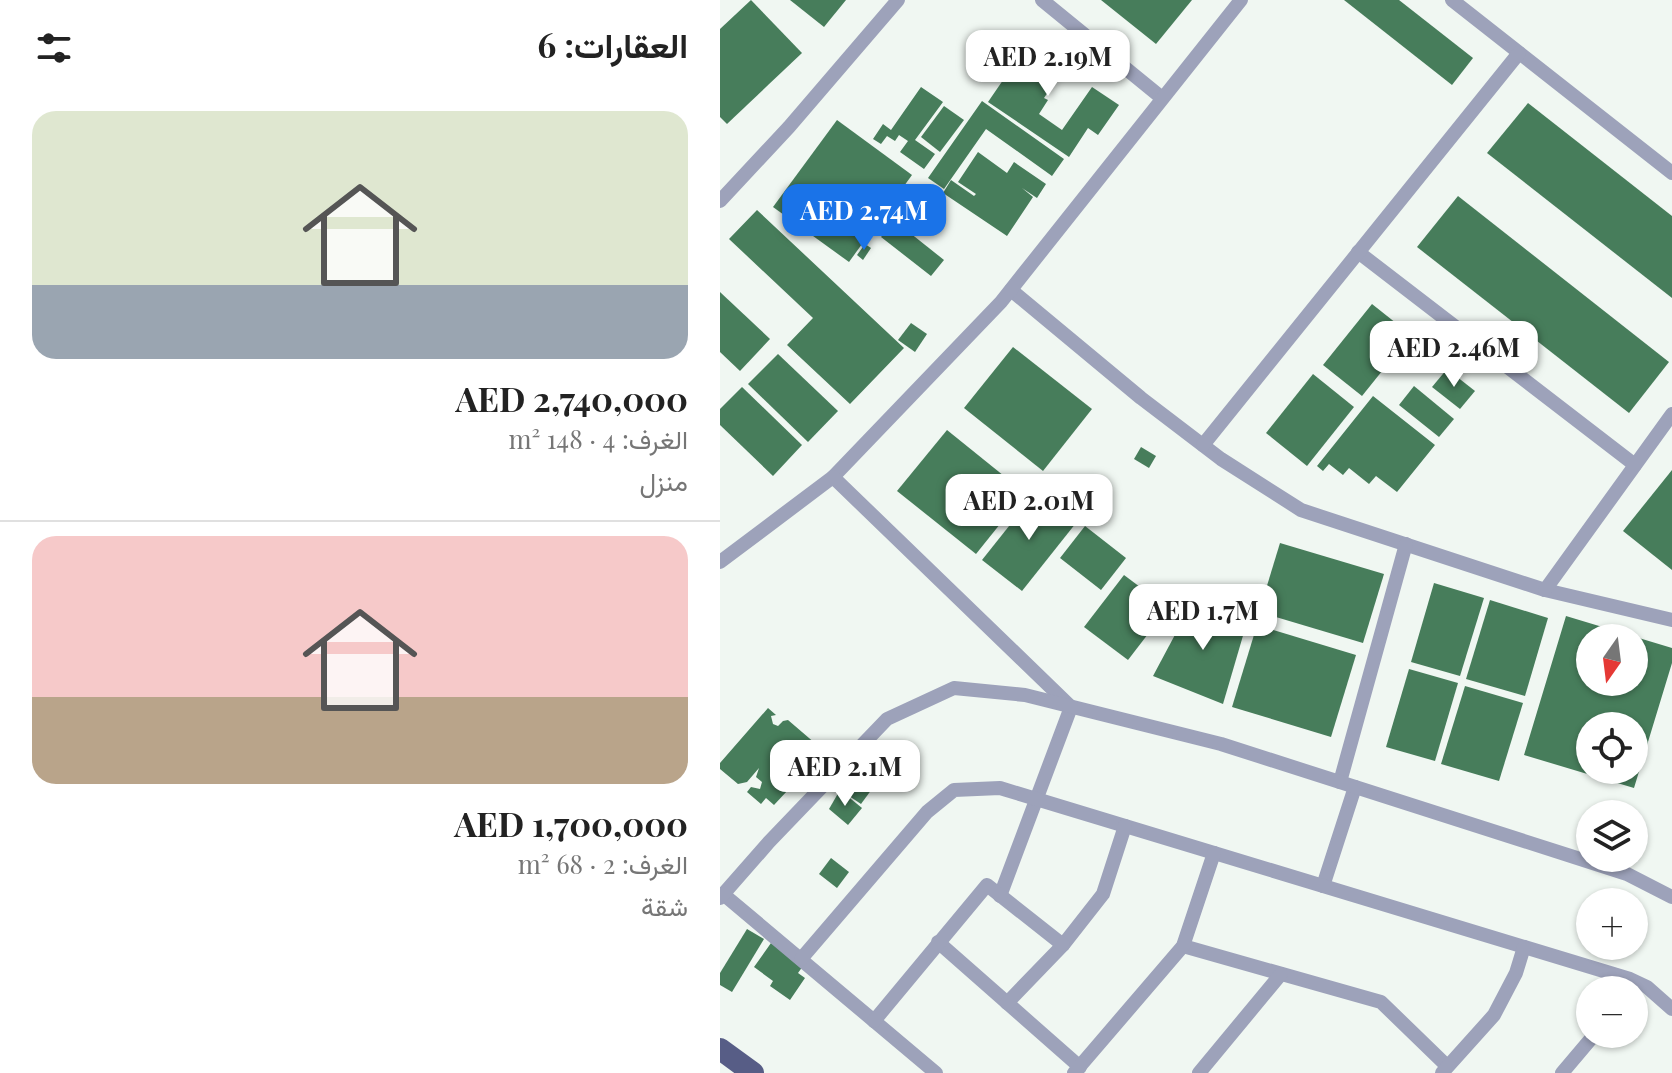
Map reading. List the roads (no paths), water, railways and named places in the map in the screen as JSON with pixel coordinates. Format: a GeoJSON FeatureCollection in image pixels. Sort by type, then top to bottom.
{"type":"FeatureCollection","features":[{"type":"Feature","properties":{"kind":"main road"},"geometry":{"type":"LineString","coordinates":[[720,1049],[753,1073]]}},
{"type":"Feature","properties":{"kind":"street"},"geometry":{"type":"LineString","coordinates":[[720,201],[789,127],[898,0]]}},
{"type":"Feature","properties":{"kind":"street"},"geometry":{"type":"LineString","coordinates":[[1042,0],[1162,98]]}},
{"type":"Feature","properties":{"kind":"street"},"geometry":{"type":"LineString","coordinates":[[720,562],[833,477],[1011,290],[1241,0]]}},
{"type":"Feature","properties":{"kind":"street"},"geometry":{"type":"LineString","coordinates":[[1452,0],[1672,173]]}},
{"type":"Feature","properties":{"kind":"street"},"geometry":{"type":"LineString","coordinates":[[1203,445],[1519,53]]}},
{"type":"Feature","properties":{"kind":"street"},"geometry":{"type":"LineString","coordinates":[[1358,252],[1635,465]]}},
{"type":"Feature","properties":{"kind":"street"},"geometry":{"type":"LineString","coordinates":[[1011,290],[1141,398],[1203,445],[1301,510],[1545,590],[1672,620]]}},
{"type":"Feature","properties":{"kind":"street"},"geometry":{"type":"LineString","coordinates":[[1545,590],[1672,414]]}},
{"type":"Feature","properties":{"kind":"street"},"geometry":{"type":"LineString","coordinates":[[833,477],[1071,707]]}},
{"type":"Feature","properties":{"kind":"street"},"geometry":{"type":"LineString","coordinates":[[1323,886],[1406,544]]}},
{"type":"Feature","properties":{"kind":"street"},"geometry":{"type":"LineString","coordinates":[[936,1073],[722,896],[769,842],[887,719],[954,688],[1025,695],[1221,744],[1627,874],[1671,896]]}},
{"type":"Feature","properties":{"kind":"street"},"geometry":{"type":"LineString","coordinates":[[1000,896],[1071,707]]}},
{"type":"Feature","properties":{"kind":"street"},"geometry":{"type":"LineString","coordinates":[[801,959],[927,812],[954,790],[1000,788],[1524,947],[1606,976]]}},
{"type":"Feature","properties":{"kind":"street"},"geometry":{"type":"LineString","coordinates":[[1007,1003],[1063,945],[1103,894],[1125,826]]}},
{"type":"Feature","properties":{"kind":"street"},"geometry":{"type":"LineString","coordinates":[[938,942],[1077,1070],[1183,946],[1214,853]]}},
{"type":"Feature","properties":{"kind":"street"},"geometry":{"type":"LineString","coordinates":[[874,1021],[987,885],[1063,945]]}},
{"type":"Feature","properties":{"kind":"street"},"geometry":{"type":"LineString","coordinates":[[1183,946],[1381,1002],[1444,1070],[1494,1015],[1516,973],[1524,947]]}},
{"type":"Feature","properties":{"kind":"street"},"geometry":{"type":"LineString","coordinates":[[1199,1073],[1281,974]]}},
{"type":"Feature","properties":{"kind":"street"},"geometry":{"type":"LineString","coordinates":[[1648,988],[1672,1009]]}},
{"type":"Feature","properties":{"kind":"street"},"geometry":{"type":"LineString","coordinates":[[1562,1073],[1583,1048]]}}]}
